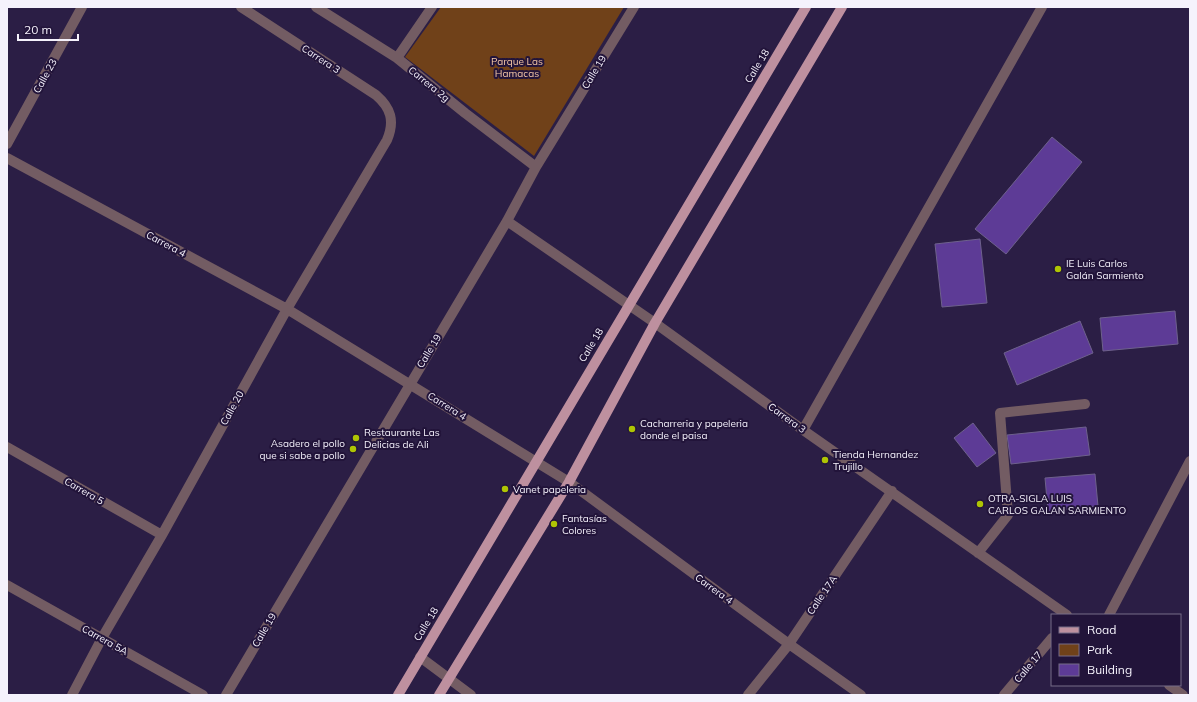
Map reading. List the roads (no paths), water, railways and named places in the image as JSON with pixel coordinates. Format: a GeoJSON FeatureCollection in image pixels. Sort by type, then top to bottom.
{"type":"FeatureCollection","features":[{"type":"Feature","properties":{"kind":"main road","name":"Calle 18"},"geometry":{"type":"LineString","coordinates":[[398,695],[806,7]]}},
{"type":"Feature","properties":{"kind":"main road"},"geometry":{"type":"LineString","coordinates":[[439,695],[569,482],[655,323],[842,7]]}},
{"type":"Feature","properties":{"kind":"street","name":"Calle 23"},"geometry":{"type":"LineString","coordinates":[[7,144],[82,7]]}},
{"type":"Feature","properties":{"kind":"street","name":"Carrera 3"},"geometry":{"type":"LineString","coordinates":[[241,7],[376,95],[384,102],[389,110],[391,120]]}},
{"type":"Feature","properties":{"kind":"street","name":"Carrera 2g"},"geometry":{"type":"LineString","coordinates":[[316,7],[397,58],[465,113],[536,167]]}},
{"type":"Feature","properties":{"kind":"street"},"geometry":{"type":"LineString","coordinates":[[397,58],[432,7]]}},
{"type":"Feature","properties":{"kind":"street","name":"Calle 19"},"geometry":{"type":"LineString","coordinates":[[226,695],[409,383],[507,221],[536,167],[634,7]]}},
{"type":"Feature","properties":{"kind":"street"},"geometry":{"type":"LineString","coordinates":[[804,430],[1042,7]]}},
{"type":"Feature","properties":{"kind":"street","name":"Calle 20"},"geometry":{"type":"LineString","coordinates":[[72,695],[102,638],[162,536],[287,309],[387,140],[391,131],[391,120]]}},
{"type":"Feature","properties":{"kind":"street","name":"Carrera 4"},"geometry":{"type":"LineString","coordinates":[[7,158],[287,309],[569,482],[789,644],[861,695]]}},
{"type":"Feature","properties":{"kind":"street","name":"Carrera 3"},"geometry":{"type":"LineString","coordinates":[[507,221],[655,323],[1066,614]]}},
{"type":"Feature","properties":{"kind":"street"},"geometry":{"type":"LineString","coordinates":[[978,553],[1008,514],[1000,413],[1085,404]]}},
{"type":"Feature","properties":{"kind":"street","name":"Carrera 5"},"geometry":{"type":"LineString","coordinates":[[7,447],[162,536]]}},
{"type":"Feature","properties":{"kind":"street"},"geometry":{"type":"LineString","coordinates":[[1111,614],[1190,461]]}},
{"type":"Feature","properties":{"kind":"street","name":"Calle 17A"},"geometry":{"type":"LineString","coordinates":[[748,695],[789,644],[892,491]]}},
{"type":"Feature","properties":{"kind":"street","name":"Carrera 5A"},"geometry":{"type":"LineString","coordinates":[[7,585],[203,695]]}},
{"type":"Feature","properties":{"kind":"street","name":"Calle 17"},"geometry":{"type":"LineString","coordinates":[[1004,695],[1051,639]]}},
{"type":"Feature","properties":{"kind":"street"},"geometry":{"type":"LineString","coordinates":[[420,657],[471,695]]}},
{"type":"Feature","properties":{"kind":"street"},"geometry":{"type":"LineString","coordinates":[[1170,686],[1183,695]]}},
{"type":"Feature","properties":{"kind":"place","name":"IE Luis Carlos Galán Sarmiento"},"geometry":{"type":"Point","coordinates":[1058,269]}},
{"type":"Feature","properties":{"kind":"place","name":"Cacharreria y papeleria donde el paisa"},"geometry":{"type":"Point","coordinates":[632,429]}},
{"type":"Feature","properties":{"kind":"place","name":"Restaurante Las Delicias de Ali"},"geometry":{"type":"Point","coordinates":[356,438]}},
{"type":"Feature","properties":{"kind":"place","name":"Asadero el pollo que si sabe a pollo"},"geometry":{"type":"Point","coordinates":[353,449]}},
{"type":"Feature","properties":{"kind":"place","name":"Tienda Hernandez Trujillo"},"geometry":{"type":"Point","coordinates":[825,460]}},
{"type":"Feature","properties":{"kind":"place","name":"Vanet papeleria"},"geometry":{"type":"Point","coordinates":[505,489]}},
{"type":"Feature","properties":{"kind":"place","name":"OTRA-SIGLA LUIS CARLOS GALAN SARMIENTO"},"geometry":{"type":"Point","coordinates":[980,504]}},
{"type":"Feature","properties":{"kind":"place","name":"Fantasías Colores"},"geometry":{"type":"Point","coordinates":[554,524]}},
{"type":"Feature","properties":{"kind":"park label","name":"Parque Las Hamacas"},"geometry":{"type":"Point","coordinates":[517,66]}}]}
